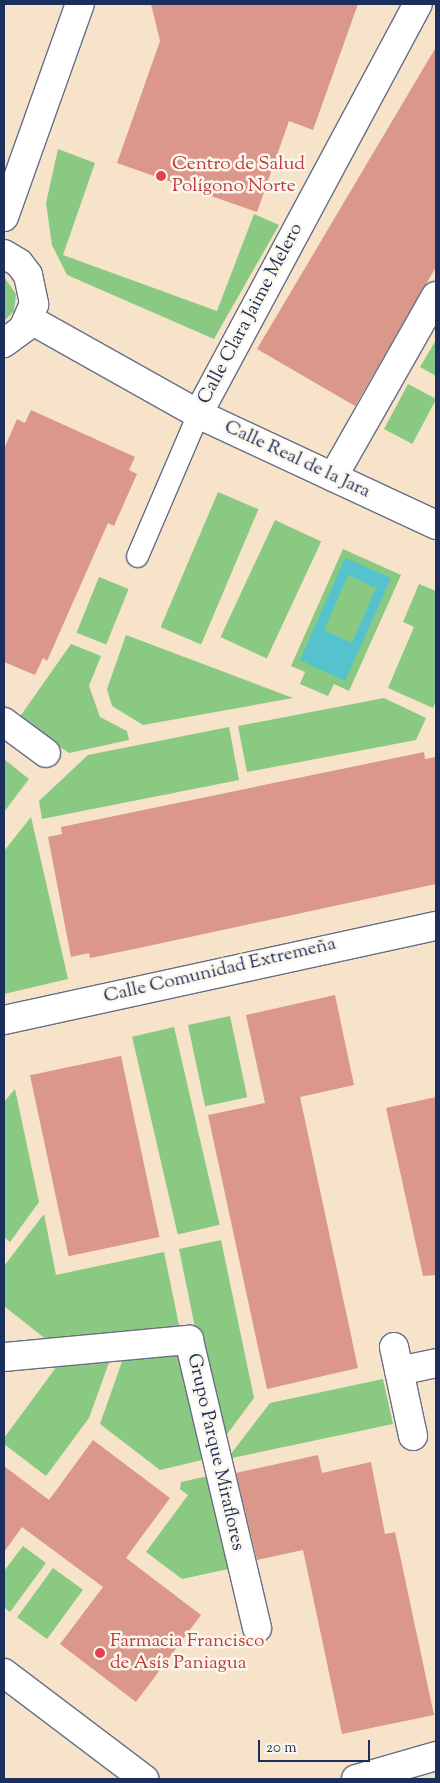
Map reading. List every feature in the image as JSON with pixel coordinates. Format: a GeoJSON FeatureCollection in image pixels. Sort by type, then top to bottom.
{"type":"FeatureCollection","features":[{"type":"Feature","properties":{"kind":"street"},"geometry":{"type":"LineString","coordinates":[[4,216],[80,4]]}},
{"type":"Feature","properties":{"kind":"street","name":"Calle Clara Jaime Melero"},"geometry":{"type":"LineString","coordinates":[[198,414],[418,4]]}},
{"type":"Feature","properties":{"kind":"street"},"geometry":{"type":"LineString","coordinates":[[4,254],[19,263],[28,274],[34,304],[29,319],[18,333],[4,343]]}},
{"type":"Feature","properties":{"kind":"street"},"geometry":{"type":"LineString","coordinates":[[333,476],[436,296]]}},
{"type":"Feature","properties":{"kind":"street","name":"Calle Real de la Jara"},"geometry":{"type":"LineString","coordinates":[[29,319],[198,414],[436,525]]}},
{"type":"Feature","properties":{"kind":"street"},"geometry":{"type":"LineString","coordinates":[[4,722],[46,753]]}},
{"type":"Feature","properties":{"kind":"street","name":"Calle Comunidad Extremeña"},"geometry":{"type":"LineString","coordinates":[[4,1020],[436,926]]}},
{"type":"Feature","properties":{"kind":"street","name":"Grupo Parque Miraflores"},"geometry":{"type":"LineString","coordinates":[[4,1357],[189,1340],[257,1628]]}},
{"type":"Feature","properties":{"kind":"street"},"geometry":{"type":"LineString","coordinates":[[413,1436],[397,1359],[436,1363]]}},
{"type":"Feature","properties":{"kind":"street"},"geometry":{"type":"LineString","coordinates":[[4,1673],[144,1779]]}},
{"type":"Feature","properties":{"kind":"street"},"geometry":{"type":"LineString","coordinates":[[356,1779],[436,1756]]}},
{"type":"Feature","properties":{"kind":"lane"},"geometry":{"type":"LineString","coordinates":[[137,556],[198,414]]}},
{"type":"Feature","properties":{"kind":"green space"},"geometry":{"type":"Polygon","coordinates":[[[58,149],[95,163],[63,255],[217,311],[254,214],[279,225],[214,339],[67,275],[52,245],[46,203],[58,149]]]}},
{"type":"Feature","properties":{"kind":"green space"},"geometry":{"type":"Polygon","coordinates":[[[4,277],[16,294],[14,311],[4,321],[4,277]]]}},
{"type":"Feature","properties":{"kind":"green space"},"geometry":{"type":"Polygon","coordinates":[[[436,340],[436,376],[420,367],[436,340]]]}},
{"type":"Feature","properties":{"kind":"green space"},"geometry":{"type":"Polygon","coordinates":[[[408,384],[436,399],[412,444],[384,429],[408,384]]]}},
{"type":"Feature","properties":{"kind":"green space"},"geometry":{"type":"Polygon","coordinates":[[[218,492],[259,509],[201,645],[161,627],[218,492]]]}},
{"type":"Feature","properties":{"kind":"green space"},"geometry":{"type":"Polygon","coordinates":[[[275,520],[321,542],[267,658],[220,637],[275,520]]]}},
{"type":"Feature","properties":{"kind":"green space"},"geometry":{"type":"Polygon","coordinates":[[[343,549],[401,575],[349,691],[334,684],[328,696],[300,684],[305,672],[291,666],[343,549]]]}},
{"type":"Feature","properties":{"kind":"green space"},"geometry":{"type":"Polygon","coordinates":[[[99,577],[129,589],[106,645],[77,633],[99,577]]]}},
{"type":"Feature","properties":{"kind":"green space"},"geometry":{"type":"Polygon","coordinates":[[[419,584],[436,591],[436,701],[433,708],[388,688],[414,627],[403,622],[419,584]]]}},
{"type":"Feature","properties":{"kind":"green space"},"geometry":{"type":"Polygon","coordinates":[[[126,635],[293,698],[143,725],[112,706],[107,689],[126,635]]]}},
{"type":"Feature","properties":{"kind":"green space"},"geometry":{"type":"Polygon","coordinates":[[[71,644],[101,656],[89,686],[100,717],[127,731],[129,740],[69,753],[19,718],[71,644]]]}},
{"type":"Feature","properties":{"kind":"green space"},"geometry":{"type":"Polygon","coordinates":[[[384,698],[426,718],[416,740],[247,772],[238,726],[384,698]]]}},
{"type":"Feature","properties":{"kind":"green space"},"geometry":{"type":"Polygon","coordinates":[[[229,727],[239,780],[42,819],[39,801],[88,755],[229,727]]]}},
{"type":"Feature","properties":{"kind":"green space"},"geometry":{"type":"Polygon","coordinates":[[[4,759],[29,779],[4,812],[4,759]]]}},
{"type":"Feature","properties":{"kind":"green space"},"geometry":{"type":"Polygon","coordinates":[[[31,817],[68,979],[4,994],[4,851],[31,817]]]}},
{"type":"Feature","properties":{"kind":"green space"},"geometry":{"type":"Polygon","coordinates":[[[230,1016],[247,1097],[205,1106],[188,1025],[230,1016]]]}},
{"type":"Feature","properties":{"kind":"green space"},"geometry":{"type":"Polygon","coordinates":[[[174,1027],[220,1225],[178,1234],[132,1037],[174,1027]]]}},
{"type":"Feature","properties":{"kind":"green space"},"geometry":{"type":"Polygon","coordinates":[[[15,1089],[39,1202],[10,1242],[4,1237],[4,1102],[15,1089]]]}},
{"type":"Feature","properties":{"kind":"green space"},"geometry":{"type":"Polygon","coordinates":[[[44,1214],[56,1275],[164,1252],[181,1335],[57,1348],[4,1306],[4,1266],[44,1214]]]}},
{"type":"Feature","properties":{"kind":"green space"},"geometry":{"type":"Polygon","coordinates":[[[221,1240],[254,1398],[219,1445],[179,1249],[221,1240]]]}},
{"type":"Feature","properties":{"kind":"green space"},"geometry":{"type":"Polygon","coordinates":[[[184,1347],[206,1459],[160,1470],[100,1424],[125,1353],[184,1347]]]}},
{"type":"Feature","properties":{"kind":"green space"},"geometry":{"type":"Polygon","coordinates":[[[112,1354],[89,1418],[46,1476],[4,1444],[4,1438],[63,1358],[112,1354]]]}},
{"type":"Feature","properties":{"kind":"green space"},"geometry":{"type":"Polygon","coordinates":[[[383,1379],[393,1424],[227,1459],[270,1403],[383,1379]]]}},
{"type":"Feature","properties":{"kind":"green space"},"geometry":{"type":"Polygon","coordinates":[[[213,1475],[233,1568],[182,1579],[146,1552],[188,1495],[180,1489],[181,1482],[213,1475]]]}},
{"type":"Feature","properties":{"kind":"green space"},"geometry":{"type":"Polygon","coordinates":[[[23,1546],[46,1563],[10,1612],[4,1607],[4,1571],[23,1546]]]}},
{"type":"Feature","properties":{"kind":"green space"},"geometry":{"type":"Polygon","coordinates":[[[53,1568],[83,1590],[47,1639],[17,1617],[53,1568]]]}},
{"type":"Feature","properties":{"kind":"water"},"geometry":{"type":"Polygon","coordinates":[[[345,558],[391,578],[345,681],[300,660],[345,558]],[[348,575],[324,630],[352,643],[376,588],[348,575]]]}},
{"type":"Feature","properties":{"kind":"building"},"geometry":{"type":"Polygon","coordinates":[[[151,4],[358,4],[313,130],[289,121],[257,212],[117,163],[160,41],[151,4]]]}},
{"type":"Feature","properties":{"kind":"building"},"geometry":{"type":"Polygon","coordinates":[[[436,47],[436,267],[355,406],[257,349],[436,47]]]}},
{"type":"Feature","properties":{"kind":"building"},"geometry":{"type":"Polygon","coordinates":[[[31,410],[135,457],[129,470],[137,474],[114,526],[108,523],[47,661],[43,658],[35,675],[4,662],[4,449],[17,419],[25,423],[31,410]]]}},
{"type":"Feature","properties":{"kind":"building"},"geometry":{"type":"Polygon","coordinates":[[[424,752],[425,759],[436,757],[436,884],[90,958],[89,953],[71,957],[48,837],[62,834],[61,827],[424,752]]]}},
{"type":"Feature","properties":{"kind":"building"},"geometry":{"type":"Polygon","coordinates":[[[335,995],[354,1085],[300,1097],[358,1368],[267,1389],[208,1115],[265,1103],[246,1015],[335,995]]]}},
{"type":"Feature","properties":{"kind":"building"},"geometry":{"type":"Polygon","coordinates":[[[121,1056],[159,1237],[68,1256],[30,1075],[121,1056]]]}},
{"type":"Feature","properties":{"kind":"building"},"geometry":{"type":"Polygon","coordinates":[[[436,1097],[436,1275],[423,1276],[386,1108],[436,1097]]]}},
{"type":"Feature","properties":{"kind":"building"},"geometry":{"type":"Polygon","coordinates":[[[93,1440],[170,1498],[126,1558],[201,1615],[136,1702],[60,1644],[103,1587],[22,1527],[4,1552],[4,1466],[49,1500],[93,1440]]]}},
{"type":"Feature","properties":{"kind":"building"},"geometry":{"type":"Polygon","coordinates":[[[318,1455],[322,1473],[371,1462],[385,1534],[395,1532],[434,1715],[342,1734],[303,1550],[257,1560],[236,1473],[318,1455]]]}},
{"type":"Feature","properties":{"kind":"place","name":"Centro de Salud Polígono Norte"},"geometry":{"type":"Point","coordinates":[161,176]}},
{"type":"Feature","properties":{"kind":"place","name":"Farmacia Francisco de Asís Paniagua"},"geometry":{"type":"Point","coordinates":[100,1653]}}]}
